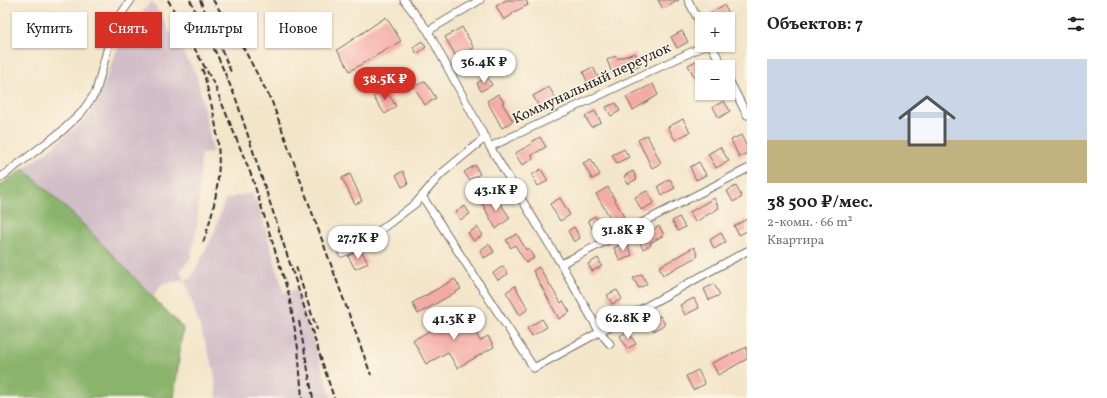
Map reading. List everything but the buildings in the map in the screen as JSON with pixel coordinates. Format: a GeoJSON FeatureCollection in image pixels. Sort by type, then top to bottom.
{"type":"FeatureCollection","features":[{"type":"Feature","properties":{"kind":"street"},"geometry":{"type":"LineString","coordinates":[[0,178],[62,131],[81,113],[96,92],[114,24],[131,0]]}},
{"type":"Feature","properties":{"kind":"street"},"geometry":{"type":"LineString","coordinates":[[404,0],[428,30],[490,147],[561,264],[599,332],[610,344]]}},
{"type":"Feature","properties":{"kind":"street"},"geometry":{"type":"LineString","coordinates":[[428,30],[480,0]]}},
{"type":"Feature","properties":{"kind":"street"},"geometry":{"type":"LineString","coordinates":[[688,0],[695,14]]}},
{"type":"Feature","properties":{"kind":"street","name":"Коммунальный переулок"},"geometry":{"type":"LineString","coordinates":[[490,147],[695,50]]}},
{"type":"Feature","properties":{"kind":"street"},"geometry":{"type":"LineString","coordinates":[[735,92],[747,115]]}},
{"type":"Feature","properties":{"kind":"street"},"geometry":{"type":"LineString","coordinates":[[342,252],[362,244],[416,203],[441,174],[486,137]]}},
{"type":"Feature","properties":{"kind":"street"},"geometry":{"type":"LineString","coordinates":[[561,264],[747,169]]}},
{"type":"Feature","properties":{"kind":"street"},"geometry":{"type":"LineString","coordinates":[[422,196],[534,368],[747,251]]}},
{"type":"Feature","properties":{"kind":"shaded area"},"geometry":{"type":"Polygon","coordinates":[[[152,1],[159,12],[142,12],[152,1]]]}},
{"type":"Feature","properties":{"kind":"shaded area"},"geometry":{"type":"Polygon","coordinates":[[[162,18],[170,31],[170,48],[180,48],[197,76],[213,152],[201,154],[198,220],[191,258],[180,271],[185,280],[191,278],[212,238],[225,199],[252,193],[260,211],[284,293],[296,289],[332,398],[217,398],[214,370],[185,281],[163,283],[152,297],[77,218],[24,169],[91,114],[117,48],[162,48],[162,18]]]}},
{"type":"Feature","properties":{"kind":"green space"},"geometry":{"type":"Polygon","coordinates":[[[24,169],[77,218],[183,328],[174,398],[0,398],[0,185],[24,169]]]}},
{"type":"Feature","properties":{"kind":"railway"},"geometry":{"type":"LineString","coordinates":[[168,0],[214,84],[252,177],[289,295],[298,348],[302,398]]}},
{"type":"Feature","properties":{"kind":"railway"},"geometry":{"type":"LineString","coordinates":[[190,0],[218,57],[236,99],[334,398]]}},
{"type":"Feature","properties":{"kind":"railway"},"geometry":{"type":"LineString","coordinates":[[200,0],[231,72]]}},
{"type":"Feature","properties":{"kind":"railway"},"geometry":{"type":"LineString","coordinates":[[213,0],[244,49],[272,102],[371,375]]}},
{"type":"Feature","properties":{"kind":"railway"},"geometry":{"type":"LineString","coordinates":[[202,69],[214,119],[219,154],[217,188],[214,206],[203,243]]}},
{"type":"Feature","properties":{"kind":"railway"},"geometry":{"type":"LineString","coordinates":[[296,267],[317,330]]}},
{"type":"Feature","properties":{"kind":"railway"},"geometry":{"type":"LineString","coordinates":[[299,321],[313,398]]}}]}
